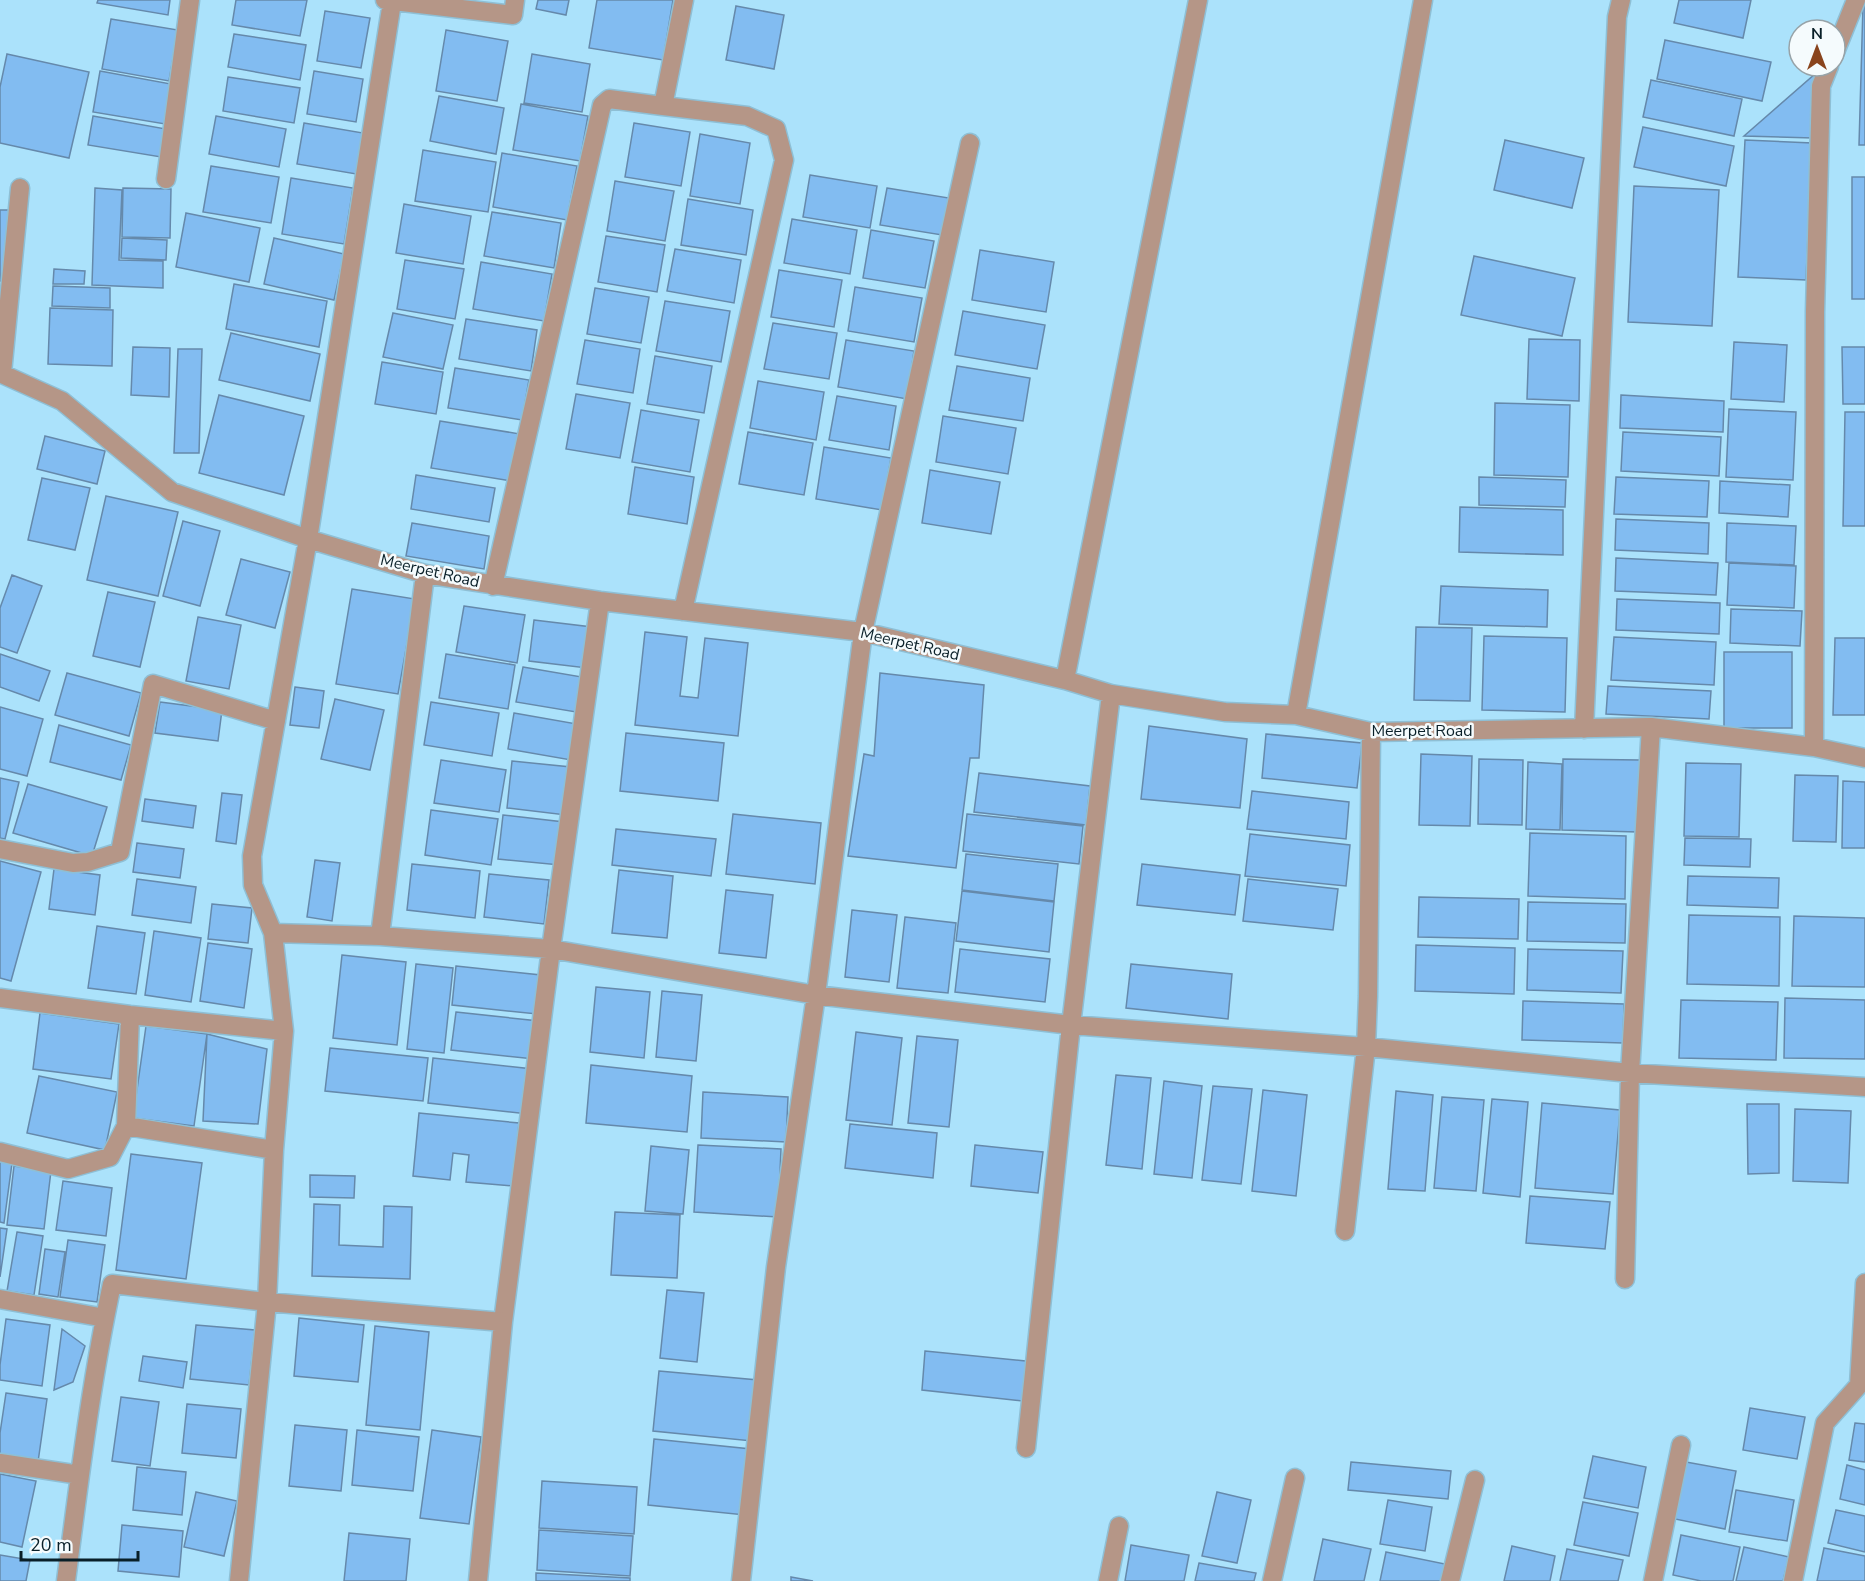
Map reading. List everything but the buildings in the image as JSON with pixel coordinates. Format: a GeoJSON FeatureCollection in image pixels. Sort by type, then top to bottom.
{"type":"FeatureCollection","features":[{"type":"Feature","properties":{"kind":"street"},"geometry":{"type":"LineString","coordinates":[[166,178],[190,0]]}},
{"type":"Feature","properties":{"kind":"street"},"geometry":{"type":"LineString","coordinates":[[239,1581],[267,1302],[274,1150],[284,1031],[273,933],[253,885],[252,856],[308,539],[388,1],[513,15],[515,0]]}},
{"type":"Feature","properties":{"kind":"street"},"geometry":{"type":"LineString","coordinates":[[663,106],[684,0]]}},
{"type":"Feature","properties":{"kind":"street"},"geometry":{"type":"LineString","coordinates":[[1065,680],[1198,0]]}},
{"type":"Feature","properties":{"kind":"street"},"geometry":{"type":"LineString","coordinates":[[1296,715],[1423,0]]}},
{"type":"Feature","properties":{"kind":"street"},"geometry":{"type":"LineString","coordinates":[[1584,729],[1617,17],[1621,0]]}},
{"type":"Feature","properties":{"kind":"street"},"geometry":{"type":"LineString","coordinates":[[1847,22],[1856,0]]}},
{"type":"Feature","properties":{"kind":"street"},"geometry":{"type":"LineString","coordinates":[[1814,747],[1815,312],[1821,86],[1824,78]]}},
{"type":"Feature","properties":{"kind":"street"},"geometry":{"type":"LineString","coordinates":[[493,586],[602,105],[609,99],[747,116],[776,129],[784,160],[683,611]]}},
{"type":"Feature","properties":{"kind":"street"},"geometry":{"type":"LineString","coordinates":[[741,1581],[776,1267],[816,995],[863,632],[970,143]]}},
{"type":"Feature","properties":{"kind":"street"},"geometry":{"type":"LineString","coordinates":[[1,373],[21,188]]}},
{"type":"Feature","properties":{"kind":"street","name":"Meerpet Road"},"geometry":{"type":"LineString","coordinates":[[1,373],[62,400],[172,492],[308,539],[425,574],[600,601],[863,632],[1065,680],[1111,694],[1225,712],[1296,715],[1371,732],[1651,727],[1814,747],[1865,758]]}},
{"type":"Feature","properties":{"kind":"street"},"geometry":{"type":"LineString","coordinates":[[380,936],[425,574]]}},
{"type":"Feature","properties":{"kind":"street"},"geometry":{"type":"LineString","coordinates":[[478,1581],[503,1322],[551,949],[600,601]]}},
{"type":"Feature","properties":{"kind":"street"},"geometry":{"type":"LineString","coordinates":[[0,849],[73,863],[88,862],[120,852],[153,684],[276,721]]}},
{"type":"Feature","properties":{"kind":"street"},"geometry":{"type":"LineString","coordinates":[[1026,1448],[1071,1025],[1111,694]]}},
{"type":"Feature","properties":{"kind":"street"},"geometry":{"type":"LineString","coordinates":[[1625,1279],[1630,1073],[1651,727]]}},
{"type":"Feature","properties":{"kind":"street"},"geometry":{"type":"LineString","coordinates":[[1345,1231],[1366,1047],[1371,732]]}},
{"type":"Feature","properties":{"kind":"street"},"geometry":{"type":"LineString","coordinates":[[273,933],[380,936],[551,949],[816,995],[1071,1025],[1366,1047],[1630,1073],[1865,1087]]}},
{"type":"Feature","properties":{"kind":"street"},"geometry":{"type":"LineString","coordinates":[[0,998],[130,1015],[284,1031]]}},
{"type":"Feature","properties":{"kind":"street"},"geometry":{"type":"LineString","coordinates":[[0,1152],[69,1169],[110,1157],[126,1126],[130,1015]]}},
{"type":"Feature","properties":{"kind":"street"},"geometry":{"type":"LineString","coordinates":[[126,1126],[274,1150]]}},
{"type":"Feature","properties":{"kind":"street"},"geometry":{"type":"LineString","coordinates":[[1793,1581],[1825,1423],[1859,1385],[1865,1283]]}},
{"type":"Feature","properties":{"kind":"street"},"geometry":{"type":"LineString","coordinates":[[66,1581],[80,1475],[112,1284],[158,1287],[267,1302],[503,1322]]}},
{"type":"Feature","properties":{"kind":"street"},"geometry":{"type":"LineString","coordinates":[[0,1299],[105,1318]]}},
{"type":"Feature","properties":{"kind":"street"},"geometry":{"type":"LineString","coordinates":[[1653,1581],[1681,1445]]}},
{"type":"Feature","properties":{"kind":"street"},"geometry":{"type":"LineString","coordinates":[[0,1463],[80,1475]]}},
{"type":"Feature","properties":{"kind":"street"},"geometry":{"type":"LineString","coordinates":[[1272,1581],[1295,1478]]}},
{"type":"Feature","properties":{"kind":"street"},"geometry":{"type":"LineString","coordinates":[[1450,1581],[1475,1480]]}},
{"type":"Feature","properties":{"kind":"street"},"geometry":{"type":"LineString","coordinates":[[1108,1581],[1119,1526]]}}]}
